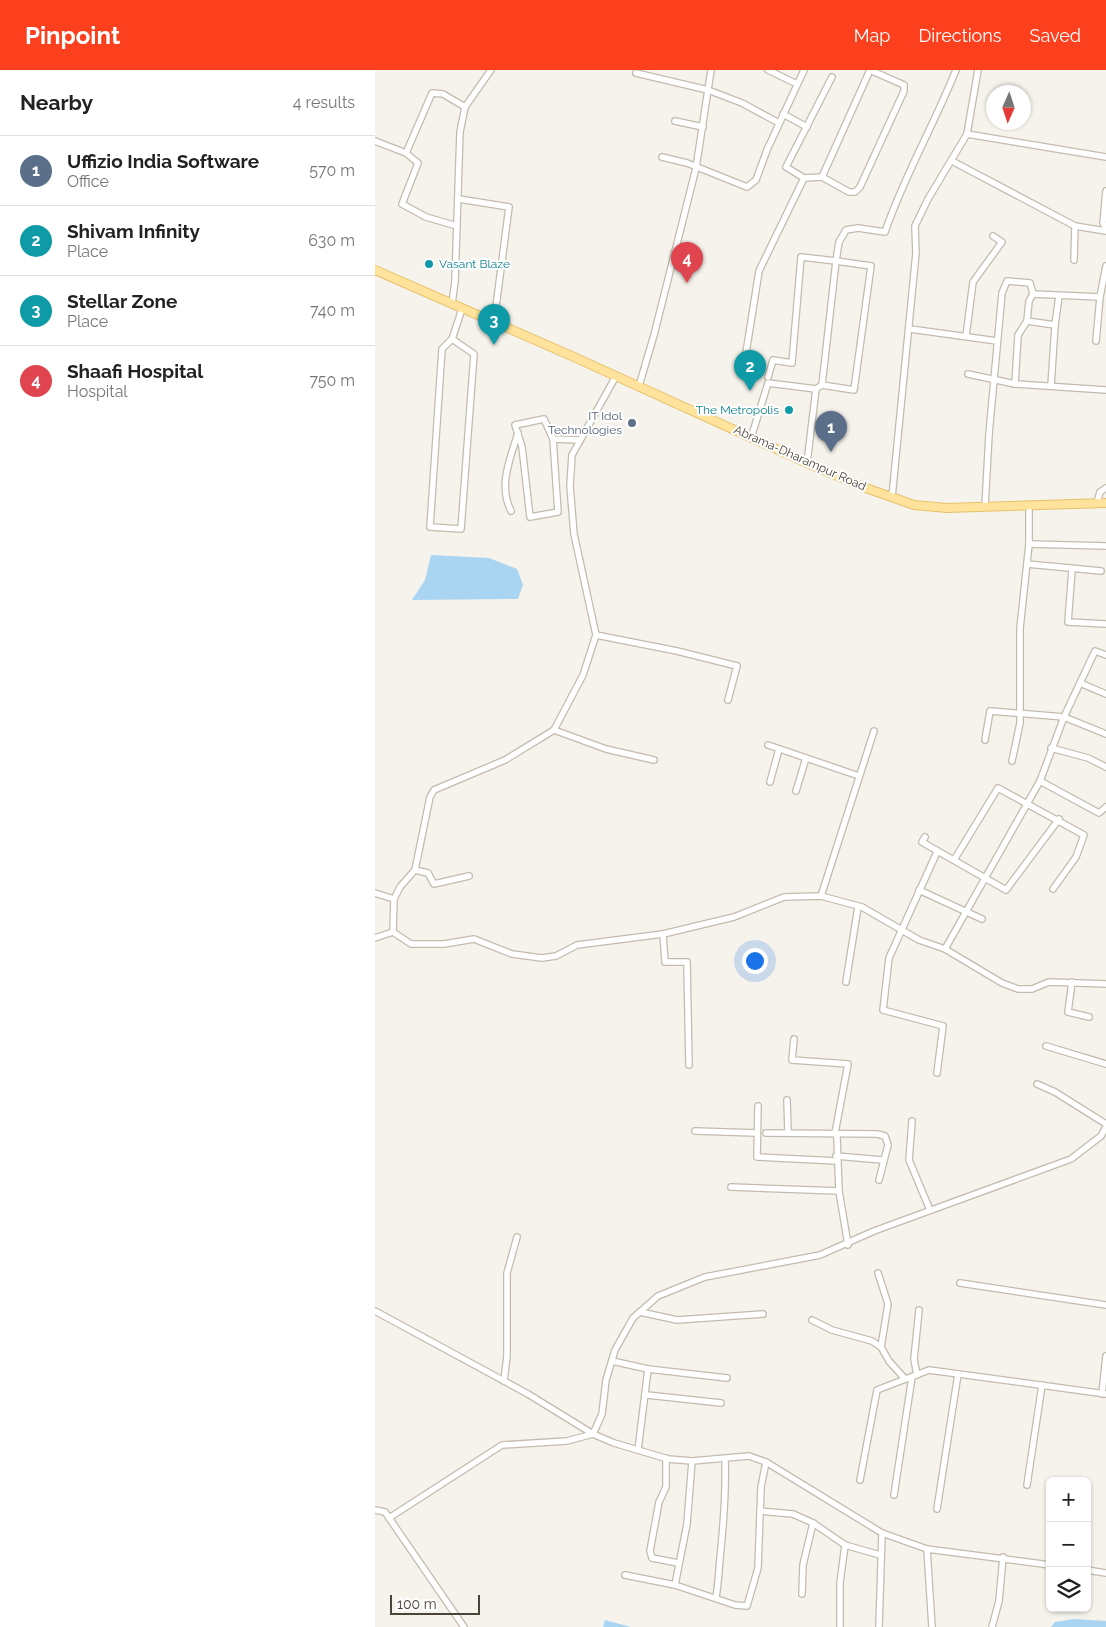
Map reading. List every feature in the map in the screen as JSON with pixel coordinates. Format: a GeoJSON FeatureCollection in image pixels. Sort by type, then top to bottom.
{"type":"FeatureCollection","features":[{"type":"Feature","properties":{"kind":"main road","name":"Abrama-Dharampur Road"},"geometry":{"type":"LineString","coordinates":[[375,270],[639,386],[807,463],[893,497],[915,504],[947,508],[1106,503]]}},
{"type":"Feature","properties":{"kind":"street"},"geometry":{"type":"LineString","coordinates":[[451,304],[455,281],[459,199],[459,132],[465,106],[491,70]]}},
{"type":"Feature","properties":{"kind":"street"},"geometry":{"type":"LineString","coordinates":[[639,386],[654,335],[696,168],[711,70]]}},
{"type":"Feature","properties":{"kind":"street"},"geometry":{"type":"LineString","coordinates":[[768,70],[797,84]]}},
{"type":"Feature","properties":{"kind":"street"},"geometry":{"type":"LineString","coordinates":[[663,157],[687,163],[747,187],[756,180],[783,114],[804,70]]}},
{"type":"Feature","properties":{"kind":"street"},"geometry":{"type":"LineString","coordinates":[[822,177],[870,70],[904,85],[904,91],[860,187],[855,192],[849,192],[822,177],[805,178],[786,167],[832,77]]}},
{"type":"Feature","properties":{"kind":"street"},"geometry":{"type":"LineString","coordinates":[[822,385],[839,242],[846,230],[857,228],[885,232],[897,198],[938,114],[956,70]]}},
{"type":"Feature","properties":{"kind":"street"},"geometry":{"type":"LineString","coordinates":[[893,497],[900,404],[910,329],[916,253],[915,226],[928,199],[967,134],[978,70]]}},
{"type":"Feature","properties":{"kind":"street"},"geometry":{"type":"LineString","coordinates":[[635,73],[708,90],[742,103],[779,124]]}},
{"type":"Feature","properties":{"kind":"street"},"geometry":{"type":"LineString","coordinates":[[406,153],[432,93],[443,94],[465,106]]}},
{"type":"Feature","properties":{"kind":"street"},"geometry":{"type":"LineString","coordinates":[[783,114],[807,127]]}},
{"type":"Feature","properties":{"kind":"street"},"geometry":{"type":"LineString","coordinates":[[675,121],[703,127]]}},
{"type":"Feature","properties":{"kind":"street"},"geometry":{"type":"LineString","coordinates":[[967,134],[1106,157]]}},
{"type":"Feature","properties":{"kind":"street"},"geometry":{"type":"LineString","coordinates":[[375,141],[406,153],[418,163],[402,204],[426,216],[457,226]]}},
{"type":"Feature","properties":{"kind":"street"},"geometry":{"type":"LineString","coordinates":[[952,161],[1075,226],[1106,230]]}},
{"type":"Feature","properties":{"kind":"street"},"geometry":{"type":"LineString","coordinates":[[746,353],[759,271],[805,178]]}},
{"type":"Feature","properties":{"kind":"street"},"geometry":{"type":"LineString","coordinates":[[1106,191],[1103,223],[1106,230]]}},
{"type":"Feature","properties":{"kind":"street"},"geometry":{"type":"LineString","coordinates":[[459,199],[509,207],[494,322]]}},
{"type":"Feature","properties":{"kind":"street"},"geometry":{"type":"LineString","coordinates":[[1075,226],[1075,260]]}},
{"type":"Feature","properties":{"kind":"street"},"geometry":{"type":"LineString","coordinates":[[966,336],[973,282],[1002,242],[993,236]]}},
{"type":"Feature","properties":{"kind":"street"},"geometry":{"type":"LineString","coordinates":[[751,438],[768,383],[816,389],[822,385],[854,390],[871,266],[801,256],[791,363],[773,360],[768,377]]}},
{"type":"Feature","properties":{"kind":"street"},"geometry":{"type":"LineString","coordinates":[[1096,341],[1100,297],[1106,266]]}},
{"type":"Feature","properties":{"kind":"street"},"geometry":{"type":"LineString","coordinates":[[985,507],[997,342],[1002,293],[1007,281],[1030,283],[1033,294],[1029,301],[1027,321],[1018,335],[1015,384]]}},
{"type":"Feature","properties":{"kind":"street"},"geometry":{"type":"LineString","coordinates":[[1033,294],[1100,297]]}},
{"type":"Feature","properties":{"kind":"street"},"geometry":{"type":"LineString","coordinates":[[1051,386],[1059,296]]}},
{"type":"Feature","properties":{"kind":"street"},"geometry":{"type":"LineString","coordinates":[[452,339],[474,354],[461,529],[454,530],[430,527],[442,348],[452,339],[462,308]]}},
{"type":"Feature","properties":{"kind":"street"},"geometry":{"type":"LineString","coordinates":[[1027,321],[1055,325]]}},
{"type":"Feature","properties":{"kind":"street"},"geometry":{"type":"LineString","coordinates":[[910,329],[997,342]]}},
{"type":"Feature","properties":{"kind":"street"},"geometry":{"type":"LineString","coordinates":[[968,374],[1015,384],[1106,390]]}},
{"type":"Feature","properties":{"kind":"street"},"geometry":{"type":"LineString","coordinates":[[393,932],[394,899],[400,887],[415,870],[430,797],[434,790],[505,760],[553,730],[583,675],[597,635],[574,534],[570,486],[572,456],[616,376]]}},
{"type":"Feature","properties":{"kind":"street"},"geometry":{"type":"LineString","coordinates":[[807,463],[816,389]]}},
{"type":"Feature","properties":{"kind":"street"},"geometry":{"type":"LineString","coordinates":[[544,419],[553,438],[558,512],[530,517],[522,447],[515,425],[544,419]]}},
{"type":"Feature","properties":{"kind":"street"},"geometry":{"type":"LineString","coordinates":[[511,511],[505,499],[505,480],[518,434]]}},
{"type":"Feature","properties":{"kind":"street"},"geometry":{"type":"LineString","coordinates":[[553,438],[580,440]]}},
{"type":"Feature","properties":{"kind":"street"},"geometry":{"type":"LineString","coordinates":[[1097,503],[1100,492],[1106,488]]}},
{"type":"Feature","properties":{"kind":"street"},"geometry":{"type":"LineString","coordinates":[[1012,761],[1020,723],[1020,628],[1029,544],[1029,506]]}},
{"type":"Feature","properties":{"kind":"street"},"geometry":{"type":"LineString","coordinates":[[1029,544],[1106,546]]}},
{"type":"Feature","properties":{"kind":"street"},"geometry":{"type":"LineString","coordinates":[[1027,564],[1072,570],[1101,570]]}},
{"type":"Feature","properties":{"kind":"street"},"geometry":{"type":"LineString","coordinates":[[1072,570],[1068,622],[1106,624]]}},
{"type":"Feature","properties":{"kind":"street"},"geometry":{"type":"LineString","coordinates":[[597,635],[677,651],[737,666],[728,700]]}},
{"type":"Feature","properties":{"kind":"street"},"geometry":{"type":"LineString","coordinates":[[945,949],[968,912],[1026,802],[1040,781],[1051,748],[1095,651],[1106,655]]}},
{"type":"Feature","properties":{"kind":"street"},"geometry":{"type":"LineString","coordinates":[[1080,683],[1106,694]]}},
{"type":"Feature","properties":{"kind":"street"},"geometry":{"type":"LineString","coordinates":[[985,740],[990,710],[1064,718],[1106,734]]}},
{"type":"Feature","properties":{"kind":"street"},"geometry":{"type":"LineString","coordinates":[[553,730],[606,749],[654,760]]}},
{"type":"Feature","properties":{"kind":"street"},"geometry":{"type":"LineString","coordinates":[[821,896],[874,731]]}},
{"type":"Feature","properties":{"kind":"street"},"geometry":{"type":"LineString","coordinates":[[768,745],[859,776]]}},
{"type":"Feature","properties":{"kind":"street"},"geometry":{"type":"LineString","coordinates":[[1051,748],[1088,758],[1106,767]]}},
{"type":"Feature","properties":{"kind":"street"},"geometry":{"type":"LineString","coordinates":[[770,782],[779,749]]}},
{"type":"Feature","properties":{"kind":"street"},"geometry":{"type":"LineString","coordinates":[[796,791],[806,758]]}},
{"type":"Feature","properties":{"kind":"street"},"geometry":{"type":"LineString","coordinates":[[1040,781],[1099,813],[1106,807]]}},
{"type":"Feature","properties":{"kind":"street"},"geometry":{"type":"LineString","coordinates":[[954,860],[998,788],[1059,819],[1084,835],[1076,857],[1053,889]]}},
{"type":"Feature","properties":{"kind":"street"},"geometry":{"type":"LineString","coordinates":[[925,836],[922,842],[937,852],[1006,890],[1059,819]]}},
{"type":"Feature","properties":{"kind":"street"},"geometry":{"type":"LineString","coordinates":[[937,852],[889,958],[883,1010],[943,1026],[937,1073]]}},
{"type":"Feature","properties":{"kind":"street"},"geometry":{"type":"LineString","coordinates":[[415,870],[428,873],[434,884],[469,876]]}},
{"type":"Feature","properties":{"kind":"street"},"geometry":{"type":"LineString","coordinates":[[919,890],[982,919]]}},
{"type":"Feature","properties":{"kind":"street"},"geometry":{"type":"LineString","coordinates":[[375,893],[394,899]]}},
{"type":"Feature","properties":{"kind":"street"},"geometry":{"type":"LineString","coordinates":[[393,932],[411,944],[444,944],[474,939],[511,954],[541,958],[556,956],[577,945],[663,934],[734,917],[785,897],[821,896],[858,907],[919,940],[945,949],[1002,983],[1018,990],[1033,989],[1049,982],[1106,984]]}},
{"type":"Feature","properties":{"kind":"street"},"geometry":{"type":"LineString","coordinates":[[846,982],[858,907]]}},
{"type":"Feature","properties":{"kind":"street"},"geometry":{"type":"LineString","coordinates":[[375,938],[393,932]]}},
{"type":"Feature","properties":{"kind":"street"},"geometry":{"type":"LineString","coordinates":[[663,934],[665,962],[687,962],[689,1065]]}},
{"type":"Feature","properties":{"kind":"street"},"geometry":{"type":"LineString","coordinates":[[1072,982],[1068,1012],[1089,1017]]}},
{"type":"Feature","properties":{"kind":"street"},"geometry":{"type":"LineString","coordinates":[[794,1039],[792,1060],[848,1064],[835,1133],[837,1137],[839,1191],[847,1245]]}},
{"type":"Feature","properties":{"kind":"street"},"geometry":{"type":"LineString","coordinates":[[1046,1046],[1106,1064]]}},
{"type":"Feature","properties":{"kind":"street"},"geometry":{"type":"LineString","coordinates":[[593,1434],[602,1414],[607,1380],[615,1350],[633,1318],[658,1296],[705,1277],[821,1255],[847,1245],[874,1231],[1071,1159],[1101,1136],[1106,1125],[1055,1092],[1037,1084]]}},
{"type":"Feature","properties":{"kind":"street"},"geometry":{"type":"LineString","coordinates":[[787,1100],[788,1132]]}},
{"type":"Feature","properties":{"kind":"street"},"geometry":{"type":"LineString","coordinates":[[758,1106],[757,1158],[882,1160]]}},
{"type":"Feature","properties":{"kind":"street"},"geometry":{"type":"LineString","coordinates":[[912,1121],[909,1160],[930,1210]]}},
{"type":"Feature","properties":{"kind":"street"},"geometry":{"type":"LineString","coordinates":[[695,1131],[757,1133]]}},
{"type":"Feature","properties":{"kind":"street"},"geometry":{"type":"LineString","coordinates":[[766,1133],[877,1134],[885,1136],[888,1145],[882,1160],[879,1180]]}},
{"type":"Feature","properties":{"kind":"street"},"geometry":{"type":"LineString","coordinates":[[731,1186],[839,1191]]}},
{"type":"Feature","properties":{"kind":"street"},"geometry":{"type":"LineString","coordinates":[[504,1381],[507,1356],[507,1273],[517,1237]]}},
{"type":"Feature","properties":{"kind":"street"},"geometry":{"type":"LineString","coordinates":[[878,1272],[888,1304],[881,1347]]}},
{"type":"Feature","properties":{"kind":"street"},"geometry":{"type":"LineString","coordinates":[[959,1283],[1106,1305]]}},
{"type":"Feature","properties":{"kind":"street"},"geometry":{"type":"LineString","coordinates":[[894,1495],[914,1376],[919,1310]]}},
{"type":"Feature","properties":{"kind":"street"},"geometry":{"type":"LineString","coordinates":[[375,1311],[504,1381],[593,1434],[666,1458],[693,1461],[749,1456],[766,1462],[882,1533],[927,1549],[1003,1557],[1046,1564]]}},
{"type":"Feature","properties":{"kind":"street"},"geometry":{"type":"LineString","coordinates":[[640,1312],[677,1320],[763,1314]]}},
{"type":"Feature","properties":{"kind":"street"},"geometry":{"type":"LineString","coordinates":[[811,1320],[881,1347],[889,1362],[905,1379]]}},
{"type":"Feature","properties":{"kind":"street"},"geometry":{"type":"LineString","coordinates":[[860,1480],[877,1390],[929,1370],[1104,1394],[1106,1356]]}},
{"type":"Feature","properties":{"kind":"street"},"geometry":{"type":"LineString","coordinates":[[612,1361],[649,1369],[727,1378]]}},
{"type":"Feature","properties":{"kind":"street"},"geometry":{"type":"LineString","coordinates":[[638,1450],[647,1395],[649,1369]]}},
{"type":"Feature","properties":{"kind":"street"},"geometry":{"type":"LineString","coordinates":[[937,1509],[958,1374]]}},
{"type":"Feature","properties":{"kind":"street"},"geometry":{"type":"LineString","coordinates":[[1027,1485],[1042,1385]]}},
{"type":"Feature","properties":{"kind":"street"},"geometry":{"type":"LineString","coordinates":[[647,1395],[721,1403]]}},
{"type":"Feature","properties":{"kind":"street"},"geometry":{"type":"LineString","coordinates":[[389,1518],[502,1445],[567,1441],[593,1434]]}},
{"type":"Feature","properties":{"kind":"street"},"geometry":{"type":"LineString","coordinates":[[666,1458],[667,1487],[659,1502],[650,1551],[652,1558],[678,1562]]}},
{"type":"Feature","properties":{"kind":"street"},"geometry":{"type":"LineString","coordinates":[[716,1598],[721,1573],[720,1559],[726,1498],[725,1459]]}},
{"type":"Feature","properties":{"kind":"street"},"geometry":{"type":"LineString","coordinates":[[675,1585],[687,1524],[693,1461]]}},
{"type":"Feature","properties":{"kind":"street"},"geometry":{"type":"LineString","coordinates":[[625,1575],[675,1585],[735,1605],[744,1607],[749,1605],[758,1568],[761,1487],[766,1462]]}},
{"type":"Feature","properties":{"kind":"street"},"geometry":{"type":"LineString","coordinates":[[375,1510],[385,1512],[464,1627]]}},
{"type":"Feature","properties":{"kind":"street"},"geometry":{"type":"LineString","coordinates":[[760,1511],[793,1514],[813,1523],[845,1545],[881,1555]]}},
{"type":"Feature","properties":{"kind":"street"},"geometry":{"type":"LineString","coordinates":[[801,1594],[803,1565],[813,1523]]}},
{"type":"Feature","properties":{"kind":"street"},"geometry":{"type":"LineString","coordinates":[[879,1627],[882,1533]]}},
{"type":"Feature","properties":{"kind":"street"},"geometry":{"type":"LineString","coordinates":[[840,1627],[840,1582],[845,1545]]}},
{"type":"Feature","properties":{"kind":"street"},"geometry":{"type":"LineString","coordinates":[[927,1549],[932,1627]]}},
{"type":"Feature","properties":{"kind":"street"},"geometry":{"type":"LineString","coordinates":[[992,1627],[999,1601],[1003,1557]]}},
{"type":"Feature","properties":{"kind":"street"},"geometry":{"type":"LineString","coordinates":[[1091,1571],[1106,1573]]}},
{"type":"Feature","properties":{"kind":"water"},"geometry":{"type":"Polygon","coordinates":[[[431,555],[489,558],[517,569],[523,585],[518,599],[412,600],[425,580],[431,555]]]}},
{"type":"Feature","properties":{"kind":"water"},"geometry":{"type":"Polygon","coordinates":[[[1074,1619],[1106,1621],[1106,1627],[1051,1627],[1055,1622],[1074,1619]]]}},
{"type":"Feature","properties":{"kind":"water"},"geometry":{"type":"Polygon","coordinates":[[[605,1620],[631,1627],[603,1627],[605,1620]]]}},
{"type":"Feature","properties":{"kind":"place","name":"Vasant Blaze"},"geometry":{"type":"Point","coordinates":[429,264]}},
{"type":"Feature","properties":{"kind":"place","name":"Shaafi Hospital"},"geometry":{"type":"Point","coordinates":[687,283]}},
{"type":"Feature","properties":{"kind":"place","name":"Stellar Zone"},"geometry":{"type":"Point","coordinates":[494,345]}},
{"type":"Feature","properties":{"kind":"place","name":"Shivam Infinity"},"geometry":{"type":"Point","coordinates":[750,391]}},
{"type":"Feature","properties":{"kind":"place","name":"The Metropolis"},"geometry":{"type":"Point","coordinates":[789,410]}},
{"type":"Feature","properties":{"kind":"place","name":"IT Idol Technologies"},"geometry":{"type":"Point","coordinates":[632,423]}},
{"type":"Feature","properties":{"kind":"place","name":"Uffizio India Software"},"geometry":{"type":"Point","coordinates":[831,452]}}]}
